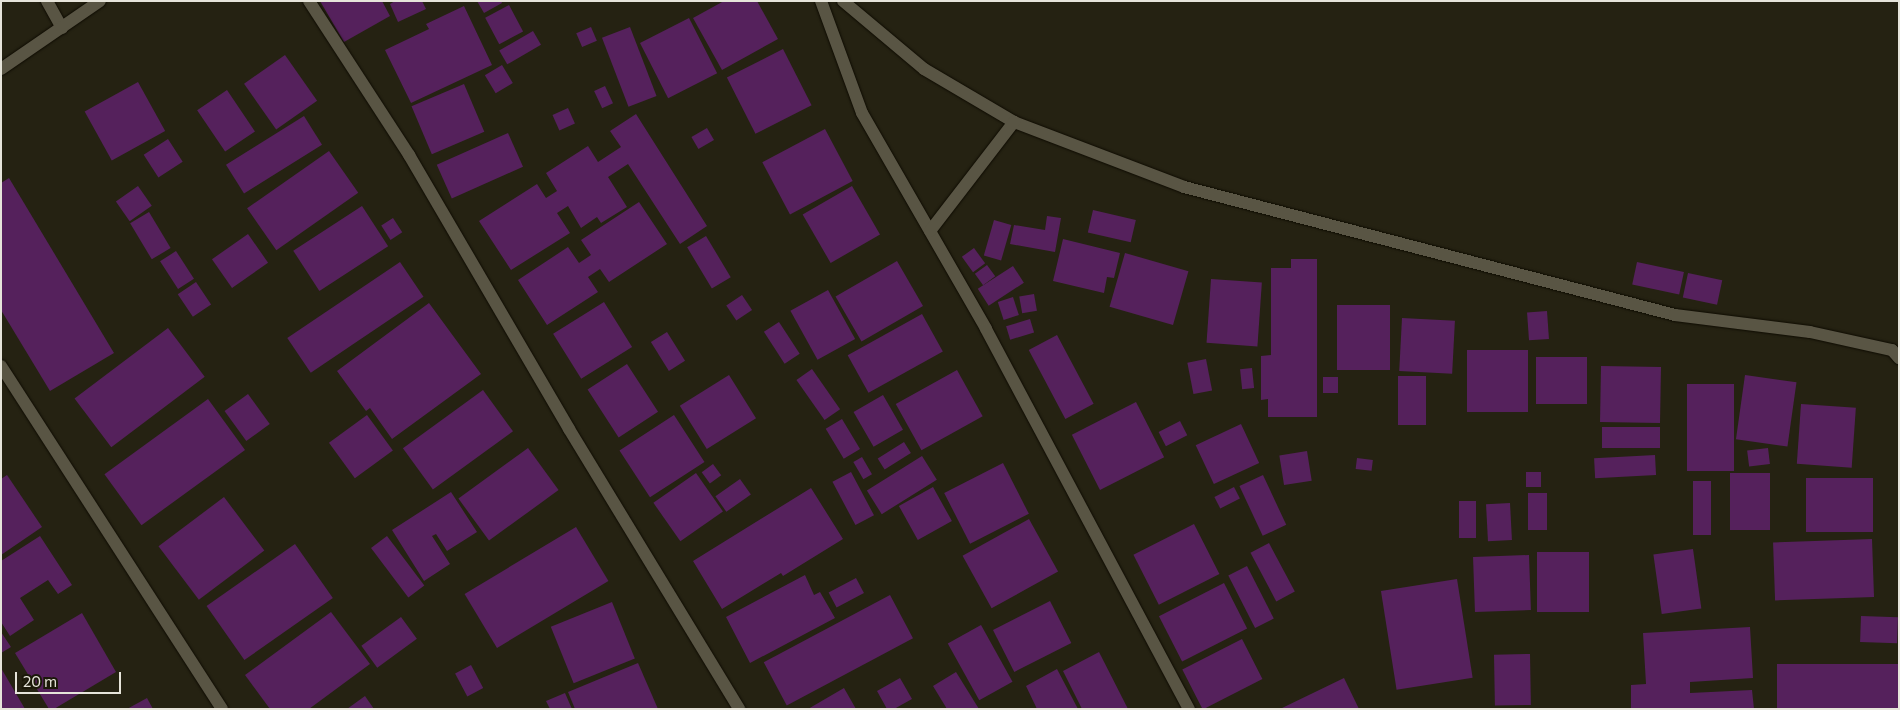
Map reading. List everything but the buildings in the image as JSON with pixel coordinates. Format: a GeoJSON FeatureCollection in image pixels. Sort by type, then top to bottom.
{"type":"FeatureCollection","features":[{"type":"Feature","properties":{"kind":"street"},"geometry":{"type":"LineString","coordinates":[[47,1],[62,28]]}},
{"type":"Feature","properties":{"kind":"street"},"geometry":{"type":"LineString","coordinates":[[1,69],[100,1]]}},
{"type":"Feature","properties":{"kind":"street"},"geometry":{"type":"LineString","coordinates":[[309,1],[409,155],[569,429],[739,709]]}},
{"type":"Feature","properties":{"kind":"street"},"geometry":{"type":"LineString","coordinates":[[821,1],[862,112],[986,329],[1189,709]]}},
{"type":"Feature","properties":{"kind":"street"},"geometry":{"type":"LineString","coordinates":[[843,1],[924,69],[1014,122],[1184,187],[1675,315],[1810,332],[1892,350],[1899,358]]}},
{"type":"Feature","properties":{"kind":"street"},"geometry":{"type":"LineString","coordinates":[[930,231],[1014,122]]}},
{"type":"Feature","properties":{"kind":"street"},"geometry":{"type":"LineString","coordinates":[[1,366],[222,709]]}}]}
